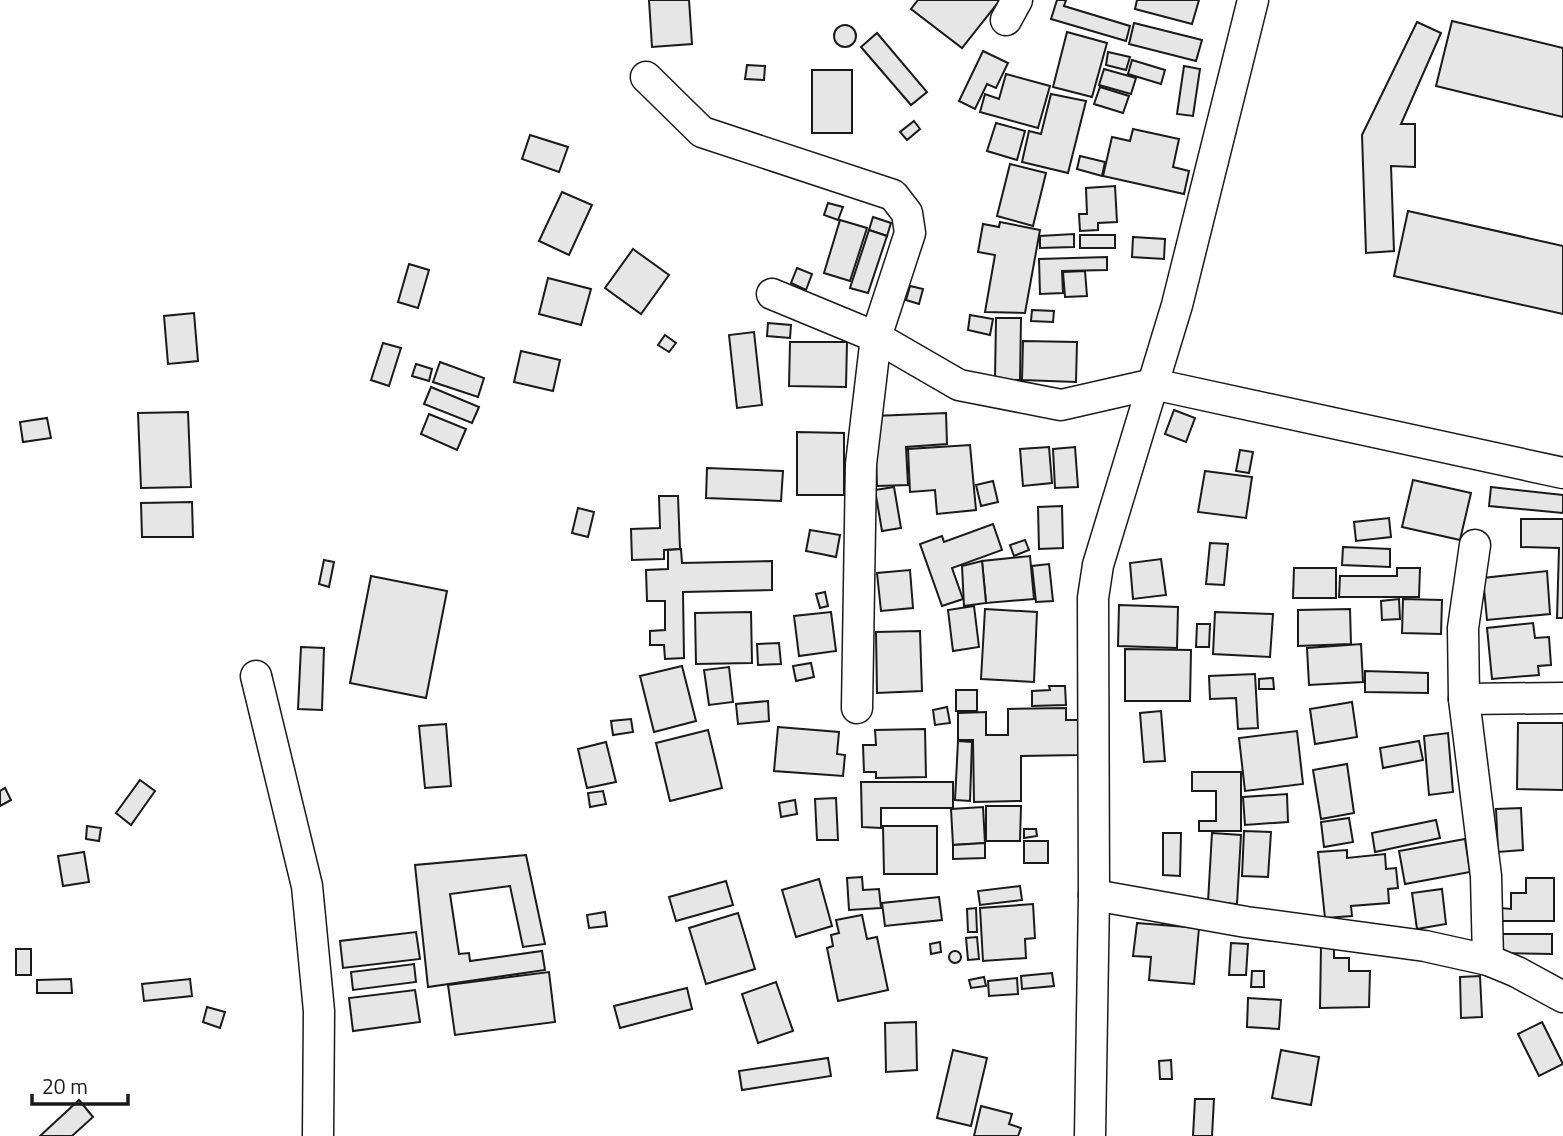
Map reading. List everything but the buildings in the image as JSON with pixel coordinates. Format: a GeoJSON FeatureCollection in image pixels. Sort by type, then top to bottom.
{"type":"FeatureCollection","features":[{"type":"Feature","properties":{"kind":"street"},"geometry":{"type":"LineString","coordinates":[[1090,1136],[1094,895],[1093,598],[1098,565],[1177,305],[1253,0]]}},
{"type":"Feature","properties":{"kind":"street"},"geometry":{"type":"LineString","coordinates":[[646,77],[702,132],[893,195],[907,213],[910,233],[876,337],[862,464],[857,708]]}},
{"type":"Feature","properties":{"kind":"street"},"geometry":{"type":"LineString","coordinates":[[772,294],[876,337],[959,385],[1061,405],[1153,384],[1563,473]]}},
{"type":"Feature","properties":{"kind":"street"},"geometry":{"type":"LineString","coordinates":[[1475,545],[1463,628],[1464,699],[1486,876],[1488,960]]}},
{"type":"Feature","properties":{"kind":"street"},"geometry":{"type":"LineString","coordinates":[[256,676],[307,886],[319,1011],[318,1136]]}},
{"type":"Feature","properties":{"kind":"street"},"geometry":{"type":"LineString","coordinates":[[1464,699],[1563,698]]}},
{"type":"Feature","properties":{"kind":"street"},"geometry":{"type":"LineString","coordinates":[[1094,895],[1246,922],[1425,946],[1488,960],[1563,997]]}}]}
